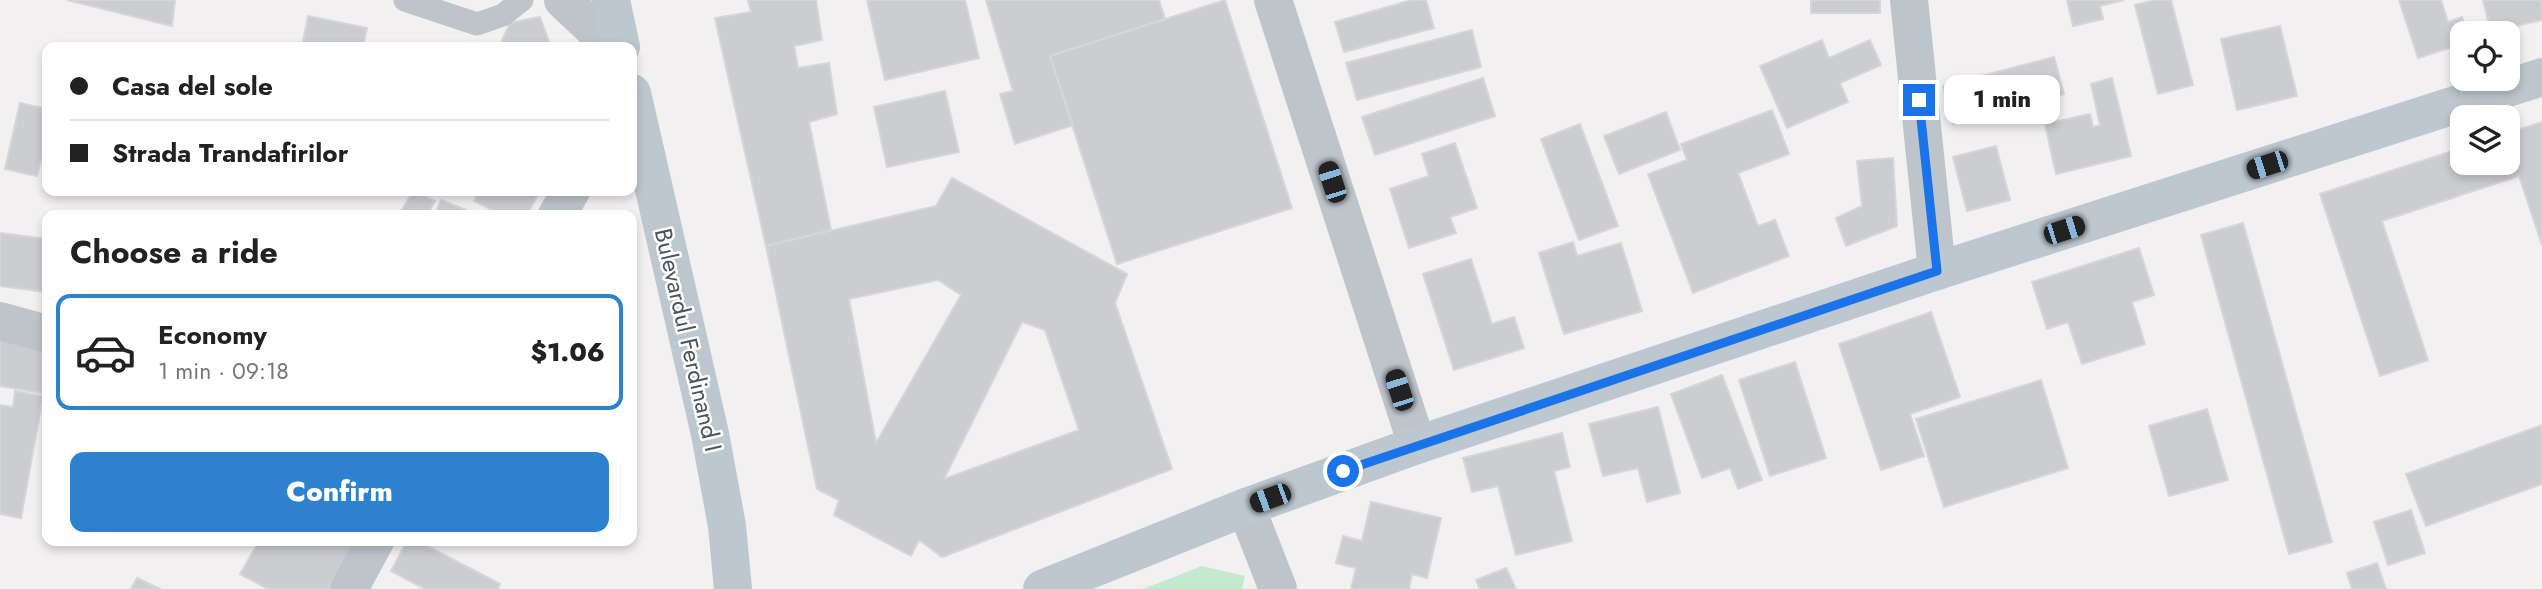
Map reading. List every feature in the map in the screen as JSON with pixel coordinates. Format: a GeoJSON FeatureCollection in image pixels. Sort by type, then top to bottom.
{"type":"FeatureCollection","features":[{"type":"Feature","properties":{"kind":"main road"},"geometry":{"type":"LineString","coordinates":[[611,0],[620,42]]}},
{"type":"Feature","properties":{"kind":"main road"},"geometry":{"type":"LineString","coordinates":[[1042,589],[1246,507],[1417,445],[1937,271],[2542,77]]}},
{"type":"Feature","properties":{"kind":"main road","name":"Bulevardul Ferdinand I"},"geometry":{"type":"LineString","coordinates":[[637,115],[710,434],[741,584]]}},
{"type":"Feature","properties":{"kind":"street"},"geometry":{"type":"LineString","coordinates":[[563,0],[608,42]]}},
{"type":"Feature","properties":{"kind":"street"},"geometry":{"type":"LineString","coordinates":[[1273,0],[1417,445]]}},
{"type":"Feature","properties":{"kind":"street"},"geometry":{"type":"LineString","coordinates":[[1909,0],[1937,271]]}},
{"type":"Feature","properties":{"kind":"street"},"geometry":{"type":"LineString","coordinates":[[0,321],[42,333]]}},
{"type":"Feature","properties":{"kind":"street"},"geometry":{"type":"LineString","coordinates":[[1246,507],[1279,588]]}},
{"type":"Feature","properties":{"kind":"street"},"geometry":{"type":"LineString","coordinates":[[349,589],[372,546]]}},
{"type":"Feature","properties":{"kind":"lane"},"geometry":{"type":"LineString","coordinates":[[404,0],[477,24],[503,15],[522,0]]}},
{"type":"Feature","properties":{"kind":"green space"},"geometry":{"type":"Polygon","coordinates":[[[1202,566],[1245,576],[1242,589],[1143,589],[1202,566]]]}},
{"type":"Feature","properties":{"kind":"building"},"geometry":{"type":"Polygon","coordinates":[[[67,0],[175,0],[172,26],[67,0]]]}},
{"type":"Feature","properties":{"kind":"building"},"geometry":{"type":"Polygon","coordinates":[[[748,0],[816,0],[822,40],[794,46],[798,68],[829,63],[837,114],[809,122],[831,230],[766,246],[715,18],[751,12],[748,0]]]}},
{"type":"Feature","properties":{"kind":"building"},"geometry":{"type":"Polygon","coordinates":[[[867,0],[965,0],[979,58],[885,80],[867,0]]]}},
{"type":"Feature","properties":{"kind":"building"},"geometry":{"type":"Polygon","coordinates":[[[986,0],[1159,0],[1165,19],[1050,56],[1073,125],[1015,144],[1000,94],[1013,91],[986,0]]]}},
{"type":"Feature","properties":{"kind":"building"},"geometry":{"type":"Polygon","coordinates":[[[1225,0],[1292,208],[1117,264],[1050,56],[1225,0]]]}},
{"type":"Feature","properties":{"kind":"building"},"geometry":{"type":"Polygon","coordinates":[[[1412,0],[1426,0],[1434,28],[1344,52],[1335,22],[1412,0]]]}},
{"type":"Feature","properties":{"kind":"building"},"geometry":{"type":"Polygon","coordinates":[[[1811,0],[1880,0],[1880,13],[1811,13],[1811,0]]]}},
{"type":"Feature","properties":{"kind":"building"},"geometry":{"type":"Polygon","coordinates":[[[2067,0],[2124,0],[2100,6],[2103,19],[2073,26],[2067,0]]]}},
{"type":"Feature","properties":{"kind":"building"},"geometry":{"type":"Polygon","coordinates":[[[2155,0],[2171,0],[2193,85],[2158,94],[2135,5],[2155,0]]]}},
{"type":"Feature","properties":{"kind":"building"},"geometry":{"type":"Polygon","coordinates":[[[2399,0],[2441,0],[2448,22],[2450,21],[2450,48],[2418,58],[2399,0]]]}},
{"type":"Feature","properties":{"kind":"building"},"geometry":{"type":"Polygon","coordinates":[[[2483,0],[2542,0],[2542,20],[2520,25],[2520,21],[2488,21],[2483,0]]]}},
{"type":"Feature","properties":{"kind":"building"},"geometry":{"type":"Polygon","coordinates":[[[308,16],[367,28],[364,42],[303,42],[308,16]]]}},
{"type":"Feature","properties":{"kind":"building"},"geometry":{"type":"Polygon","coordinates":[[[540,17],[549,42],[501,42],[510,23],[540,17]]]}},
{"type":"Feature","properties":{"kind":"building"},"geometry":{"type":"Polygon","coordinates":[[[2280,26],[2297,96],[2237,110],[2221,39],[2280,26]]]}},
{"type":"Feature","properties":{"kind":"building"},"geometry":{"type":"Polygon","coordinates":[[[1472,30],[1481,67],[1357,100],[1346,63],[1472,30]]]}},
{"type":"Feature","properties":{"kind":"building"},"geometry":{"type":"Polygon","coordinates":[[[1822,40],[1829,58],[1870,40],[1881,65],[1840,83],[1848,102],[1787,128],[1760,66],[1822,40]]]}},
{"type":"Feature","properties":{"kind":"building"},"geometry":{"type":"Polygon","coordinates":[[[2054,57],[2064,94],[1953,124],[1943,86],[2054,57]]]}},
{"type":"Feature","properties":{"kind":"building"},"geometry":{"type":"Polygon","coordinates":[[[1483,78],[1495,116],[1375,155],[1362,117],[1483,78]]]}},
{"type":"Feature","properties":{"kind":"building"},"geometry":{"type":"Polygon","coordinates":[[[2112,78],[2131,156],[2056,174],[2045,124],[2090,114],[2093,127],[2100,125],[2091,84],[2112,78]]]}},
{"type":"Feature","properties":{"kind":"building"},"geometry":{"type":"Polygon","coordinates":[[[945,91],[959,152],[887,167],[874,107],[945,91]]]}},
{"type":"Feature","properties":{"kind":"building"},"geometry":{"type":"Polygon","coordinates":[[[20,103],[42,108],[42,160],[37,176],[5,169],[20,103]]]}},
{"type":"Feature","properties":{"kind":"building"},"geometry":{"type":"Polygon","coordinates":[[[1772,110],[1789,154],[1738,173],[1758,226],[1775,220],[1789,256],[1693,293],[1648,174],[1687,160],[1681,144],[1772,110]]]}},
{"type":"Feature","properties":{"kind":"building"},"geometry":{"type":"Polygon","coordinates":[[[1666,112],[1680,150],[1619,174],[1604,136],[1666,112]]]}},
{"type":"Feature","properties":{"kind":"building"},"geometry":{"type":"Polygon","coordinates":[[[2542,122],[2542,245],[2519,176],[2382,221],[2428,360],[2380,376],[2320,194],[2450,152],[2450,175],[2520,175],[2520,129],[2542,122]]]}},
{"type":"Feature","properties":{"kind":"building"},"geometry":{"type":"Polygon","coordinates":[[[1580,124],[1618,226],[1579,240],[1541,139],[1580,124]]]}},
{"type":"Feature","properties":{"kind":"building"},"geometry":{"type":"Polygon","coordinates":[[[1455,143],[1477,208],[1450,217],[1456,233],[1409,248],[1390,189],[1429,176],[1422,154],[1455,143]]]}},
{"type":"Feature","properties":{"kind":"building"},"geometry":{"type":"Polygon","coordinates":[[[1996,146],[2010,200],[1967,211],[1953,157],[1996,146]]]}},
{"type":"Feature","properties":{"kind":"building"},"geometry":{"type":"Polygon","coordinates":[[[1893,158],[1897,226],[1846,246],[1836,218],[1862,206],[1857,161],[1893,158]]]}},
{"type":"Feature","properties":{"kind":"building"},"geometry":{"type":"Polygon","coordinates":[[[952,178],[1127,274],[1115,303],[1172,469],[942,557],[919,540],[911,556],[834,515],[839,500],[817,489],[766,246],[936,206],[952,178]],[[938,280],[849,299],[876,443],[961,295],[938,280]],[[1022,322],[944,479],[1079,430],[1045,330],[1022,322]]]}},
{"type":"Feature","properties":{"kind":"building"},"geometry":{"type":"Polygon","coordinates":[[[410,196],[424,196],[435,201],[430,210],[402,210],[410,196]]]}},
{"type":"Feature","properties":{"kind":"building"},"geometry":{"type":"Polygon","coordinates":[[[476,196],[537,196],[530,210],[493,210],[474,201],[476,196]]]}},
{"type":"Feature","properties":{"kind":"building"},"geometry":{"type":"Polygon","coordinates":[[[441,200],[466,210],[437,210],[441,200]]]}},
{"type":"Feature","properties":{"kind":"building"},"geometry":{"type":"Polygon","coordinates":[[[2243,223],[2332,542],[2289,554],[2201,235],[2243,223]]]}},
{"type":"Feature","properties":{"kind":"building"},"geometry":{"type":"Polygon","coordinates":[[[0,233],[42,238],[42,291],[0,286],[0,233]]]}},
{"type":"Feature","properties":{"kind":"building"},"geometry":{"type":"Polygon","coordinates":[[[1573,242],[1577,256],[1621,243],[1642,311],[1564,334],[1539,253],[1573,242]]]}},
{"type":"Feature","properties":{"kind":"building"},"geometry":{"type":"Polygon","coordinates":[[[2139,248],[2154,295],[2132,302],[2145,344],[2082,364],[2068,322],[2047,329],[2032,282],[2139,248]]]}},
{"type":"Feature","properties":{"kind":"building"},"geometry":{"type":"Polygon","coordinates":[[[1471,259],[1492,324],[1514,317],[1524,348],[1454,370],[1423,274],[1471,259]]]}},
{"type":"Feature","properties":{"kind":"building"},"geometry":{"type":"Polygon","coordinates":[[[1931,312],[1960,397],[1910,414],[1924,456],[1881,470],[1839,344],[1931,312]]]}},
{"type":"Feature","properties":{"kind":"building"},"geometry":{"type":"Polygon","coordinates":[[[0,331],[42,338],[42,393],[0,386],[0,331]]]}},
{"type":"Feature","properties":{"kind":"building"},"geometry":{"type":"Polygon","coordinates":[[[1795,362],[1826,458],[1770,476],[1739,380],[1795,362]]]}},
{"type":"Feature","properties":{"kind":"building"},"geometry":{"type":"Polygon","coordinates":[[[1722,375],[1762,480],[1738,489],[1730,468],[1702,478],[1671,394],[1722,375]]]}},
{"type":"Feature","properties":{"kind":"building"},"geometry":{"type":"Polygon","coordinates":[[[2041,380],[2068,468],[1944,507],[1916,419],[2041,380]]]}},
{"type":"Feature","properties":{"kind":"building"},"geometry":{"type":"Polygon","coordinates":[[[15,391],[42,396],[21,518],[0,514],[0,405],[13,407],[15,391]]]}},
{"type":"Feature","properties":{"kind":"building"},"geometry":{"type":"Polygon","coordinates":[[[1658,407],[1680,493],[1647,502],[1638,468],[1603,476],[1589,424],[1658,407]]]}},
{"type":"Feature","properties":{"kind":"building"},"geometry":{"type":"Polygon","coordinates":[[[2207,409],[2228,480],[2169,496],[2149,426],[2207,409]]]}},
{"type":"Feature","properties":{"kind":"building"},"geometry":{"type":"Polygon","coordinates":[[[2542,425],[2542,484],[2426,526],[2406,474],[2542,425]]]}},
{"type":"Feature","properties":{"kind":"building"},"geometry":{"type":"Polygon","coordinates":[[[1562,433],[1570,467],[1554,471],[1572,541],[1516,555],[1498,486],[1472,492],[1463,458],[1562,433]]]}},
{"type":"Feature","properties":{"kind":"building"},"geometry":{"type":"Polygon","coordinates":[[[1371,502],[1441,518],[1427,578],[1412,574],[1409,589],[1351,589],[1356,568],[1336,563],[1343,536],[1362,541],[1371,502]]]}},
{"type":"Feature","properties":{"kind":"building"},"geometry":{"type":"Polygon","coordinates":[[[2411,510],[2425,553],[2388,565],[2374,522],[2411,510]]]}},
{"type":"Feature","properties":{"kind":"building"},"geometry":{"type":"Polygon","coordinates":[[[256,546],[352,546],[328,589],[268,589],[240,574],[256,546]]]}},
{"type":"Feature","properties":{"kind":"building"},"geometry":{"type":"Polygon","coordinates":[[[404,546],[428,546],[500,584],[497,589],[425,589],[391,571],[404,546]]]}},
{"type":"Feature","properties":{"kind":"building"},"geometry":{"type":"Polygon","coordinates":[[[2377,563],[2386,589],[2352,589],[2347,573],[2377,563]]]}},
{"type":"Feature","properties":{"kind":"building"},"geometry":{"type":"Polygon","coordinates":[[[1506,568],[1516,589],[1480,589],[1476,580],[1506,568]]]}},
{"type":"Feature","properties":{"kind":"building"},"geometry":{"type":"Polygon","coordinates":[[[137,578],[160,589],[131,589],[137,578]]]}},
{"type":"Feature","properties":{"kind":"route"},"geometry":{"type":"LineString","coordinates":[[1343,471],[1937,271],[1919,100]]}}]}
